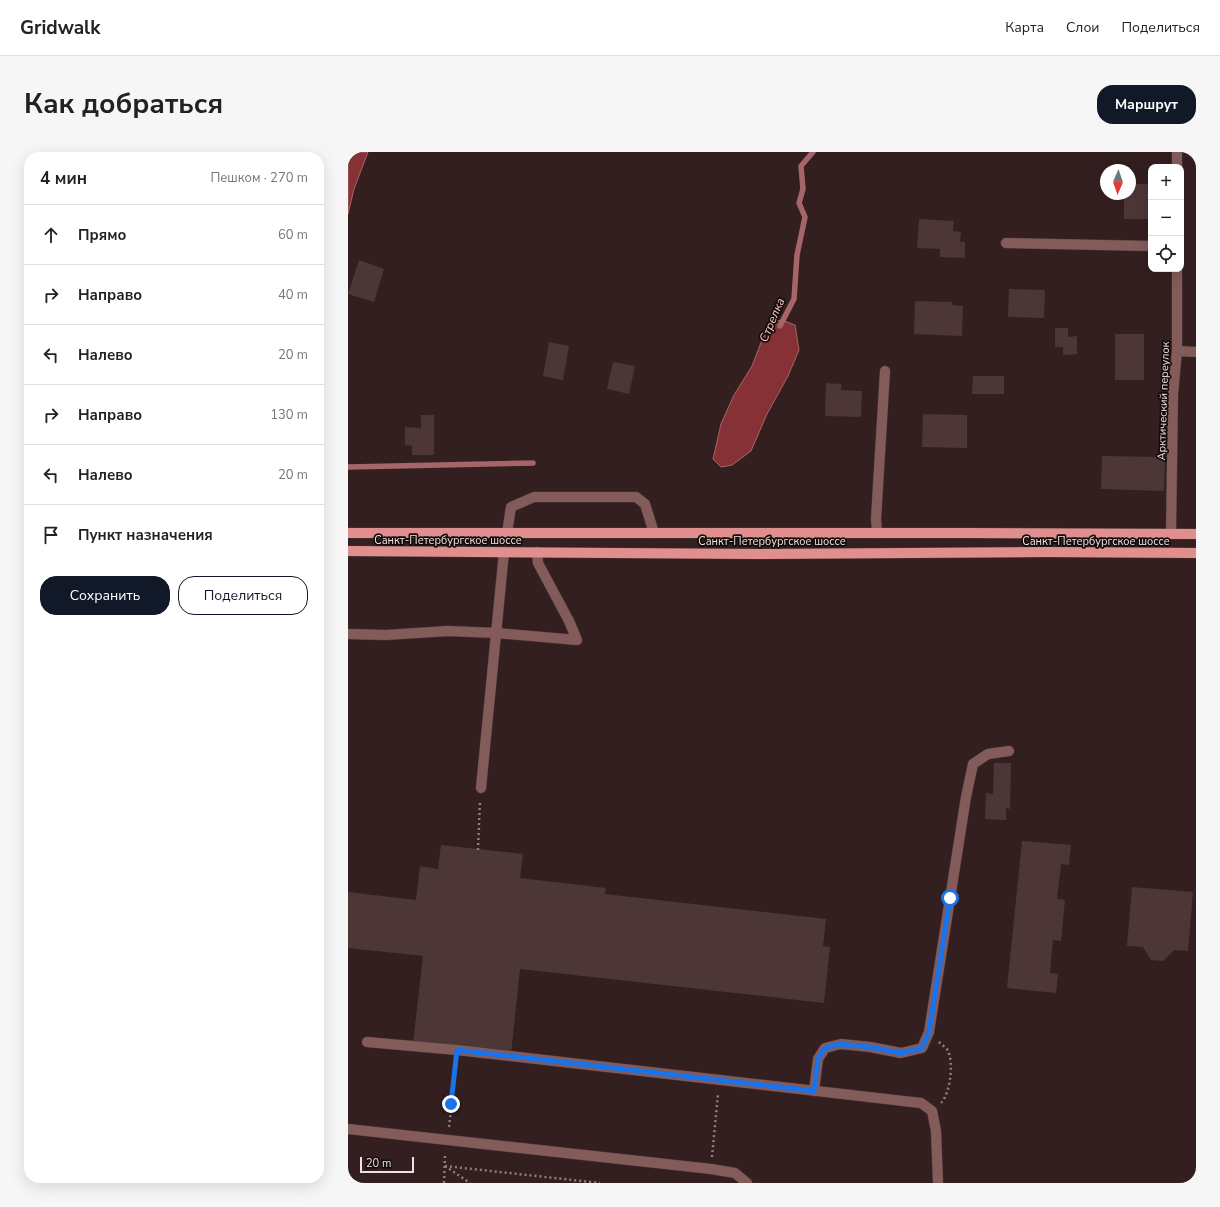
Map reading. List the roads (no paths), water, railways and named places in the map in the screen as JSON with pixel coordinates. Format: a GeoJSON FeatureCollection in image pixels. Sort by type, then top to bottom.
{"type":"FeatureCollection","features":[{"type":"Feature","properties":{"kind":"main road","name":"Санкт-Петербургское шоссе"},"geometry":{"type":"LineString","coordinates":[[348,533],[1196,534]]}},
{"type":"Feature","properties":{"kind":"main road","name":"Санкт-Петербургское шоссе"},"geometry":{"type":"LineString","coordinates":[[348,551],[763,554],[1046,552],[1196,553]]}},
{"type":"Feature","properties":{"kind":"street"},"geometry":{"type":"LineString","coordinates":[[1177,152],[1177,164]]}},
{"type":"Feature","properties":{"kind":"street"},"geometry":{"type":"LineString","coordinates":[[1006,243],[1148,246]]}},
{"type":"Feature","properties":{"kind":"street","name":"Арктический переулок"},"geometry":{"type":"LineString","coordinates":[[1171,534],[1173,394],[1177,351],[1177,272]]}},
{"type":"Feature","properties":{"kind":"street"},"geometry":{"type":"LineString","coordinates":[[1177,351],[1196,352]]}},
{"type":"Feature","properties":{"kind":"street"},"geometry":{"type":"LineString","coordinates":[[877,533],[877,506],[885,370]]}},
{"type":"Feature","properties":{"kind":"street"},"geometry":{"type":"LineString","coordinates":[[507,533],[511,507],[534,497],[636,497],[645,504],[654,533]]}},
{"type":"Feature","properties":{"kind":"street"},"geometry":{"type":"LineString","coordinates":[[481,788],[504,552]]}},
{"type":"Feature","properties":{"kind":"street"},"geometry":{"type":"LineString","coordinates":[[348,634],[386,635],[448,631],[496,633],[577,640],[538,563],[537,552]]}},
{"type":"Feature","properties":{"kind":"street"},"geometry":{"type":"LineString","coordinates":[[814,1091],[818,1059],[825,1048],[840,1044],[870,1047],[901,1053],[922,1048],[929,1032],[966,797],[973,764],[988,754],[1009,751]]}},
{"type":"Feature","properties":{"kind":"street"},"geometry":{"type":"LineString","coordinates":[[367,1042],[457,1050],[921,1103],[932,1111],[936,1131],[938,1183]]}},
{"type":"Feature","properties":{"kind":"street"},"geometry":{"type":"LineString","coordinates":[[348,1130],[735,1172],[747,1183]]}},
{"type":"Feature","properties":{"kind":"waterway","name":"Стрелка"},"geometry":{"type":"LineString","coordinates":[[780,326],[794,299],[797,255],[805,217],[799,203],[803,189],[801,166],[813,152]]}},
{"type":"Feature","properties":{"kind":"waterway"},"geometry":{"type":"LineString","coordinates":[[348,467],[533,463]]}}]}
